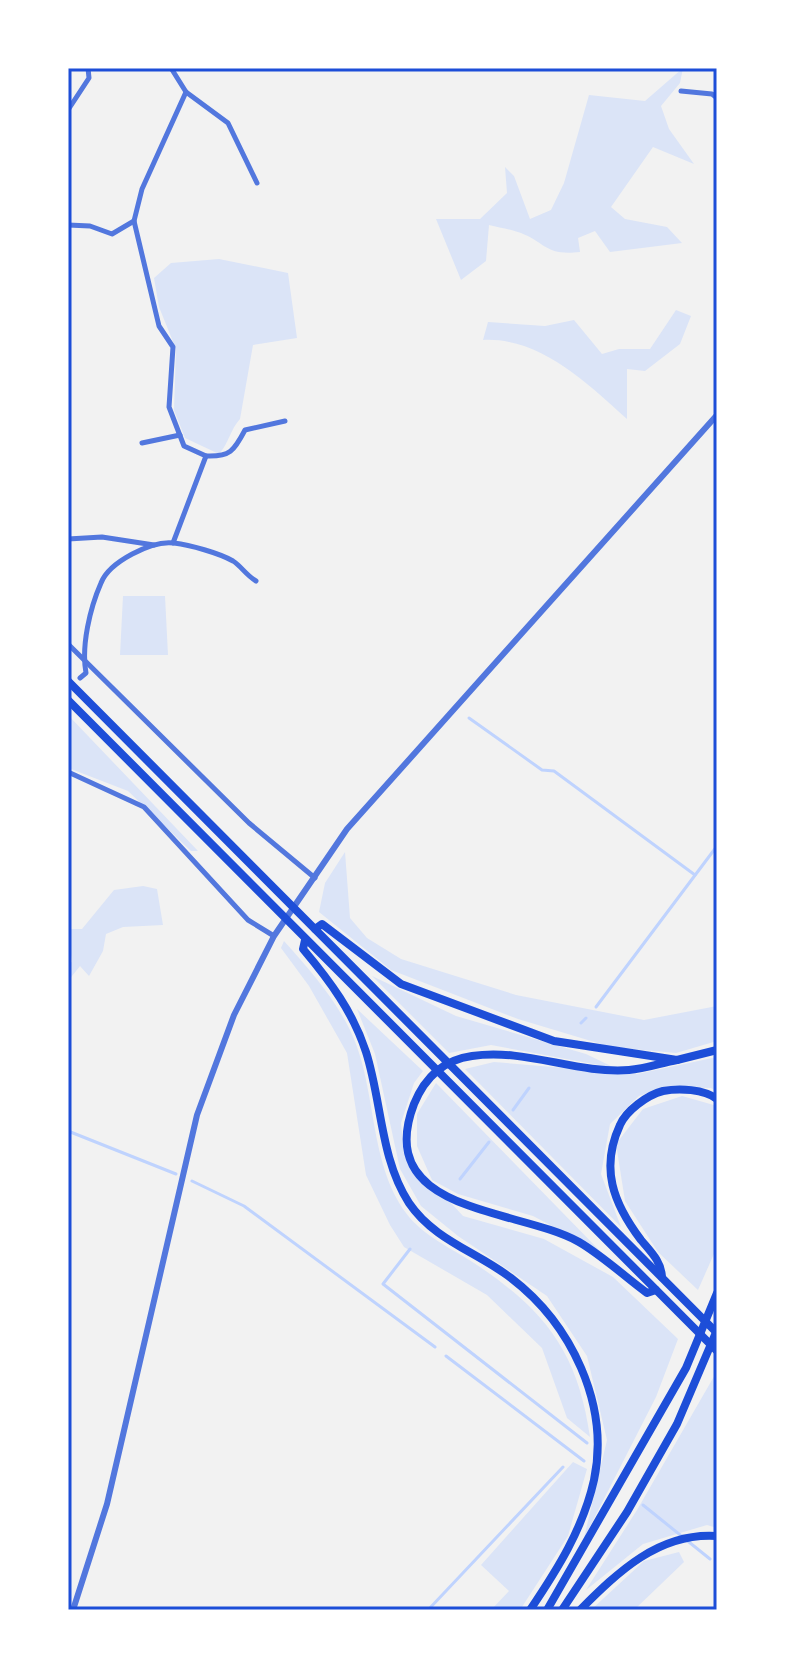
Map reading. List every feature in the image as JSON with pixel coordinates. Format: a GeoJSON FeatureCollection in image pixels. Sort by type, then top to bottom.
{"type":"FeatureCollection","features":[{"type":"Feature","properties":{"kind":"highway"},"geometry":{"type":"LineString","coordinates":[[68,681],[717,1332],[677,1424],[627,1512],[562,1610]]}},
{"type":"Feature","properties":{"kind":"highway"},"geometry":{"type":"LineString","coordinates":[[68,700],[717,1351]]}},
{"type":"Feature","properties":{"kind":"highway"},"geometry":{"type":"LineString","coordinates":[[313,926],[322,924],[381,972],[439,1000],[554,1041],[677,1060]]}},
{"type":"Feature","properties":{"kind":"highway"},"geometry":{"type":"LineString","coordinates":[[304,939],[303,949],[351,1013],[366,1052],[389,1160],[409,1203],[451,1243],[509,1275],[550,1313],[582,1369],[592,1399],[597,1432],[590,1493],[564,1558],[530,1610]]}},
{"type":"Feature","properties":{"kind":"highway"},"geometry":{"type":"LineString","coordinates":[[656,1290],[647,1293],[578,1242],[517,1218],[464,1207],[440,1195],[420,1177],[411,1158],[408,1123],[419,1091],[440,1066],[471,1056],[503,1052],[628,1070],[717,1050]]}},
{"type":"Feature","properties":{"kind":"highway"},"geometry":{"type":"LineString","coordinates":[[662,1277],[662,1265],[635,1232],[614,1191],[608,1150],[623,1118],[645,1099],[663,1091],[693,1091],[717,1099]]}},
{"type":"Feature","properties":{"kind":"highway"},"geometry":{"type":"LineString","coordinates":[[547,1610],[686,1368],[715,1297]]}},
{"type":"Feature","properties":{"kind":"highway"},"geometry":{"type":"LineString","coordinates":[[580,1610],[627,1565],[658,1546],[699,1535],[717,1536]]}},
{"type":"Feature","properties":{"kind":"street"},"geometry":{"type":"LineString","coordinates":[[68,110],[89,78],[88,68]]}},
{"type":"Feature","properties":{"kind":"street"},"geometry":{"type":"LineString","coordinates":[[171,68],[186,92],[228,123],[257,183]]}},
{"type":"Feature","properties":{"kind":"street"},"geometry":{"type":"LineString","coordinates":[[681,91],[712,94],[717,98]]}},
{"type":"Feature","properties":{"kind":"street"},"geometry":{"type":"LineString","coordinates":[[186,92],[142,189],[134,221],[159,326],[173,347],[169,407],[184,446],[206,456],[225,457],[235,450],[245,430],[285,421]]}},
{"type":"Feature","properties":{"kind":"street"},"geometry":{"type":"LineString","coordinates":[[68,225],[90,226],[112,234],[134,221]]}},
{"type":"Feature","properties":{"kind":"street"},"geometry":{"type":"LineString","coordinates":[[73,1610],[107,1504],[197,1115],[234,1015],[274,936],[357,818],[717,415]]}},
{"type":"Feature","properties":{"kind":"street"},"geometry":{"type":"LineString","coordinates":[[142,443],[180,435]]}},
{"type":"Feature","properties":{"kind":"street"},"geometry":{"type":"LineString","coordinates":[[173,543],[206,456]]}},
{"type":"Feature","properties":{"kind":"street"},"geometry":{"type":"LineString","coordinates":[[68,539],[102,537],[155,546]]}},
{"type":"Feature","properties":{"kind":"street"},"geometry":{"type":"LineString","coordinates":[[80,678],[86,673],[83,657],[101,579],[123,561],[155,546],[173,543],[235,562],[242,573],[256,581]]}},
{"type":"Feature","properties":{"kind":"street"},"geometry":{"type":"LineString","coordinates":[[68,644],[249,823],[316,879]]}},
{"type":"Feature","properties":{"kind":"street"},"geometry":{"type":"LineString","coordinates":[[68,772],[144,807],[248,920],[274,936]]}},
{"type":"Feature","properties":{"kind":"shaded area"},"geometry":{"type":"Polygon","coordinates":[[[683,68],[680,83],[661,106],[669,129],[694,164],[653,147],[611,207],[625,219],[667,227],[682,243],[610,252],[595,231],[578,238],[580,252],[569,253],[547,248],[521,233],[489,225],[486,261],[461,280],[436,219],[480,219],[507,193],[505,167],[514,176],[530,219],[551,210],[564,183],[589,95],[645,101],[683,68]]]}},
{"type":"Feature","properties":{"kind":"shaded area"},"geometry":{"type":"Polygon","coordinates":[[[219,259],[288,273],[297,338],[253,345],[240,419],[219,454],[185,438],[174,410],[176,349],[159,307],[154,278],[171,263],[219,259]]]}},
{"type":"Feature","properties":{"kind":"shaded area"},"geometry":{"type":"Polygon","coordinates":[[[676,310],[691,316],[680,344],[645,371],[627,369],[627,419],[579,377],[543,354],[504,341],[483,340],[488,322],[545,326],[574,320],[602,354],[619,349],[650,349],[676,310]]]}},
{"type":"Feature","properties":{"kind":"shaded area"},"geometry":{"type":"Polygon","coordinates":[[[123,596],[165,596],[168,655],[120,655],[123,596]]]}},
{"type":"Feature","properties":{"kind":"shaded area"},"geometry":{"type":"Polygon","coordinates":[[[68,715],[198,851],[191,851],[128,791],[71,769],[68,715]]]}},
{"type":"Feature","properties":{"kind":"shaded area"},"geometry":{"type":"Polygon","coordinates":[[[345,852],[350,918],[367,938],[401,959],[516,995],[644,1020],[717,1006],[717,1041],[676,1053],[611,1047],[518,1019],[391,970],[319,912],[325,883],[345,852]]]}},
{"type":"Feature","properties":{"kind":"shaded area"},"geometry":{"type":"Polygon","coordinates":[[[143,886],[157,889],[163,925],[123,927],[106,934],[103,951],[89,976],[80,966],[68,981],[68,964],[72,962],[68,929],[82,929],[114,890],[143,886]]]}},
{"type":"Feature","properties":{"kind":"shaded area"},"geometry":{"type":"Polygon","coordinates":[[[284,941],[328,994],[349,1028],[365,1074],[385,1170],[406,1213],[429,1235],[499,1280],[539,1316],[567,1357],[577,1381],[590,1437],[567,1418],[542,1348],[487,1295],[404,1247],[390,1225],[366,1175],[347,1053],[309,986],[281,948],[284,941]]]}},
{"type":"Feature","properties":{"kind":"shaded area"},"geometry":{"type":"Polygon","coordinates":[[[372,976],[456,1016],[586,1054],[615,1068],[491,1045],[449,1053],[372,976]]]}},
{"type":"Feature","properties":{"kind":"shaded area"},"geometry":{"type":"Polygon","coordinates":[[[357,1009],[423,1071],[414,1083],[401,1123],[404,1152],[463,1216],[544,1239],[613,1277],[678,1339],[656,1397],[584,1538],[607,1440],[587,1356],[547,1296],[458,1236],[421,1206],[400,1169],[375,1054],[357,1009]]]}},
{"type":"Feature","properties":{"kind":"shaded area"},"geometry":{"type":"Polygon","coordinates":[[[717,1057],[717,1092],[711,1088],[666,1087],[639,1096],[610,1124],[601,1174],[621,1227],[465,1069],[494,1062],[637,1074],[717,1057]]]}},
{"type":"Feature","properties":{"kind":"shaded area"},"geometry":{"type":"Polygon","coordinates":[[[436,1083],[600,1251],[533,1216],[458,1194],[432,1180],[417,1146],[417,1114],[436,1083]]]}},
{"type":"Feature","properties":{"kind":"shaded area"},"geometry":{"type":"Polygon","coordinates":[[[682,1096],[717,1106],[717,1247],[698,1290],[658,1252],[625,1201],[616,1144],[643,1109],[682,1096]]]}},
{"type":"Feature","properties":{"kind":"shaded area"},"geometry":{"type":"Polygon","coordinates":[[[716,1373],[717,1528],[707,1525],[643,1544],[586,1590],[637,1510],[716,1373]]]}},
{"type":"Feature","properties":{"kind":"shaded area"},"geometry":{"type":"Polygon","coordinates":[[[573,1462],[587,1469],[568,1536],[520,1610],[491,1610],[509,1591],[481,1565],[573,1462]]]}},
{"type":"Feature","properties":{"kind":"shaded area"},"geometry":{"type":"Polygon","coordinates":[[[679,1552],[684,1562],[634,1610],[591,1610],[644,1561],[679,1552]]]}},
{"type":"Feature","properties":{"kind":"waterway"},"geometry":{"type":"LineString","coordinates":[[469,718],[542,770],[554,771],[695,875]]}},
{"type":"Feature","properties":{"kind":"waterway"},"geometry":{"type":"LineString","coordinates":[[596,1007],[717,846]]}},
{"type":"Feature","properties":{"kind":"waterway"},"geometry":{"type":"LineString","coordinates":[[581,1023],[586,1018]]}},
{"type":"Feature","properties":{"kind":"waterway"},"geometry":{"type":"LineString","coordinates":[[513,1110],[529,1088]]}},
{"type":"Feature","properties":{"kind":"waterway"},"geometry":{"type":"LineString","coordinates":[[68,1131],[176,1174]]}},
{"type":"Feature","properties":{"kind":"waterway"},"geometry":{"type":"LineString","coordinates":[[460,1179],[489,1142]]}},
{"type":"Feature","properties":{"kind":"waterway"},"geometry":{"type":"LineString","coordinates":[[192,1181],[244,1206],[435,1347]]}},
{"type":"Feature","properties":{"kind":"waterway"},"geometry":{"type":"LineString","coordinates":[[410,1249],[383,1284],[587,1443]]}},
{"type":"Feature","properties":{"kind":"waterway"},"geometry":{"type":"LineString","coordinates":[[446,1356],[584,1461]]}},
{"type":"Feature","properties":{"kind":"waterway"},"geometry":{"type":"LineString","coordinates":[[428,1610],[563,1467]]}},
{"type":"Feature","properties":{"kind":"waterway"},"geometry":{"type":"LineString","coordinates":[[643,1505],[710,1559]]}}]}
